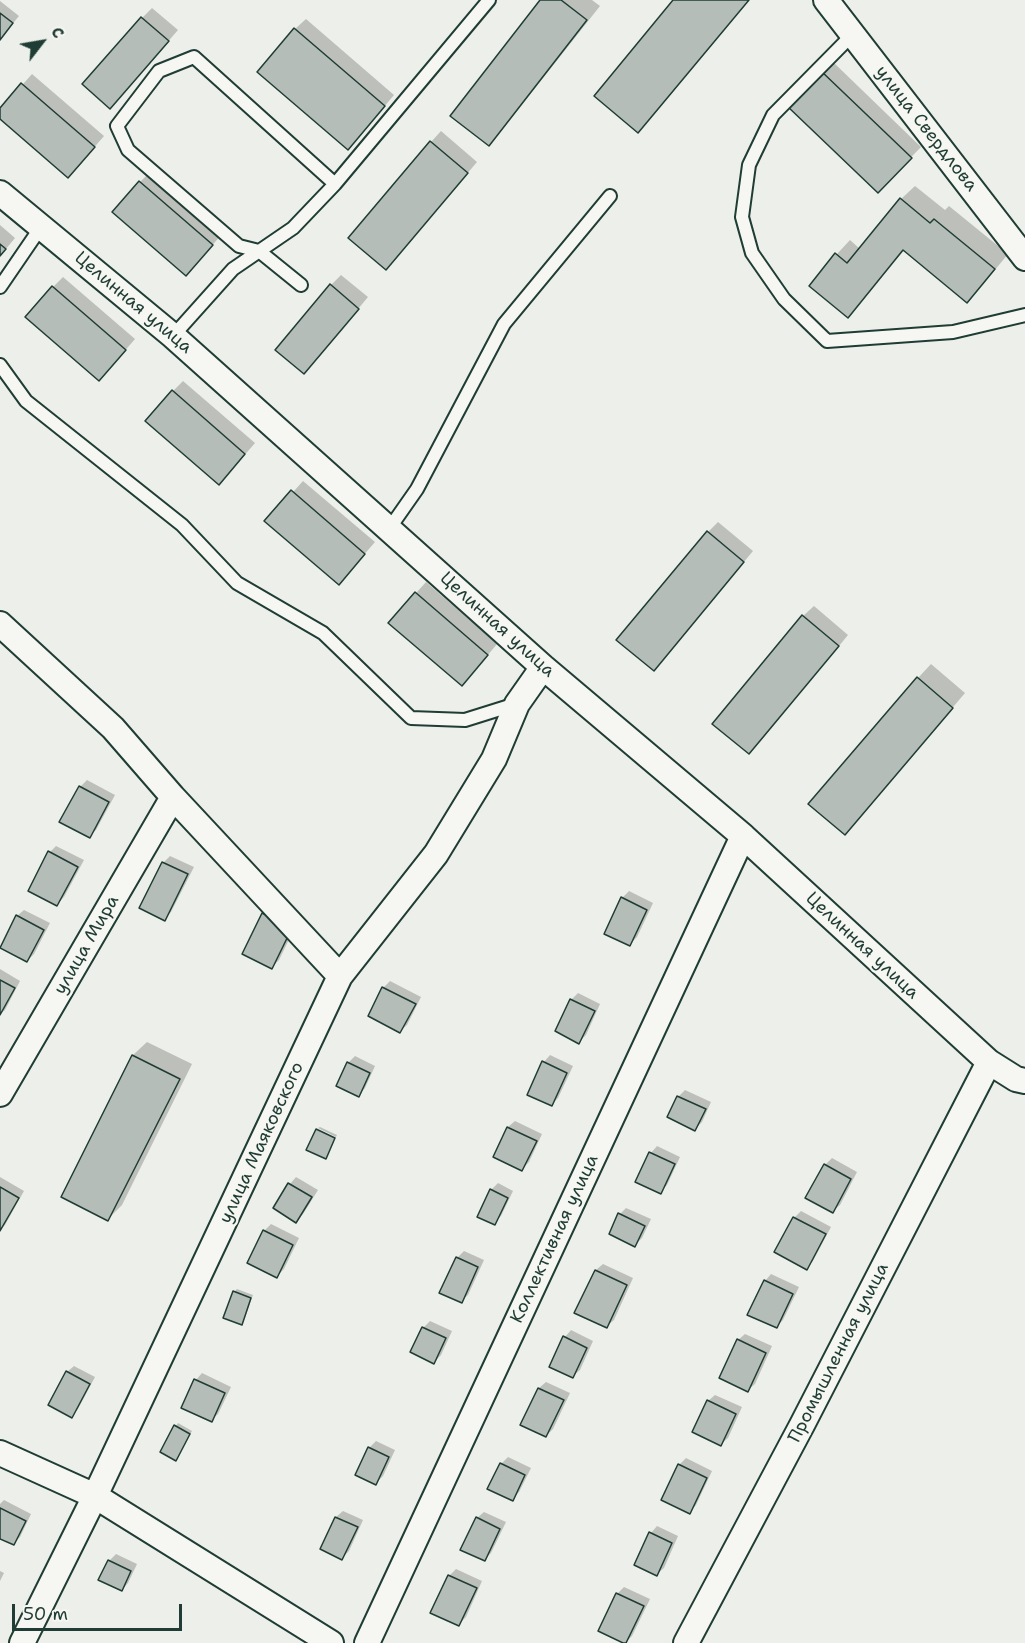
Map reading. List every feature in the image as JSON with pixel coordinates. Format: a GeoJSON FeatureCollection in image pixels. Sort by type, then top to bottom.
{"type":"FeatureCollection","features":[{"type":"Feature","properties":{"kind":"street","name":"улица Свердлова"},"geometry":{"type":"LineString","coordinates":[[826,0],[1025,258]]}},
{"type":"Feature","properties":{"kind":"street","name":"Целинная улица"},"geometry":{"type":"LineString","coordinates":[[0,193],[173,336],[543,667],[743,836],[989,1062],[1016,1079],[1025,1081]]}},
{"type":"Feature","properties":{"kind":"street"},"geometry":{"type":"LineString","coordinates":[[0,624],[113,728],[340,976]]}},
{"type":"Feature","properties":{"kind":"street","name":"улица Маяковского"},"geometry":{"type":"LineString","coordinates":[[21,1643],[95,1496],[340,976],[436,854],[494,759],[517,704],[543,667]]}},
{"type":"Feature","properties":{"kind":"street","name":"улица Мира"},"geometry":{"type":"LineString","coordinates":[[0,1094],[173,796]]}},
{"type":"Feature","properties":{"kind":"street","name":"Коллективная улица"},"geometry":{"type":"LineString","coordinates":[[368,1643],[743,836]]}},
{"type":"Feature","properties":{"kind":"street","name":"Промышленная улица"},"geometry":{"type":"LineString","coordinates":[[686,1643],[802,1425],[989,1062]]}},
{"type":"Feature","properties":{"kind":"street"},"geometry":{"type":"LineString","coordinates":[[0,1453],[95,1496],[331,1643]]}},
{"type":"Feature","properties":{"kind":"lane"},"geometry":{"type":"LineString","coordinates":[[173,336],[232,269],[293,228],[335,184],[489,0]]}},
{"type":"Feature","properties":{"kind":"lane"},"geometry":{"type":"LineString","coordinates":[[853,34],[773,115],[749,165],[742,217],[752,253],[784,299],[827,341],[953,332],[1025,315]]}},
{"type":"Feature","properties":{"kind":"lane"},"geometry":{"type":"LineString","coordinates":[[301,285],[259,251],[239,246],[128,150],[117,126],[159,71],[194,57],[335,184]]}},
{"type":"Feature","properties":{"kind":"lane"},"geometry":{"type":"LineString","coordinates":[[389,529],[417,489],[504,324],[610,196]]}},
{"type":"Feature","properties":{"kind":"lane"},"geometry":{"type":"LineString","coordinates":[[0,287],[41,227]]}},
{"type":"Feature","properties":{"kind":"lane"},"geometry":{"type":"LineString","coordinates":[[0,365],[26,401],[182,525],[237,583],[323,633],[411,718],[465,720],[517,704]]}},
{"type":"Feature","properties":{"kind":"building"},"geometry":{"type":"Polygon","coordinates":[[[540,0],[561,0],[587,20],[489,146],[450,116],[540,0]]]}},
{"type":"Feature","properties":{"kind":"building"},"geometry":{"type":"Polygon","coordinates":[[[673,0],[749,0],[638,133],[594,96],[673,0]]]}},
{"type":"Feature","properties":{"kind":"building"},"geometry":{"type":"Polygon","coordinates":[[[0,13],[13,23],[0,40],[0,13]]]}},
{"type":"Feature","properties":{"kind":"building"},"geometry":{"type":"Polygon","coordinates":[[[141,17],[169,41],[110,109],[82,84],[141,17]]]}},
{"type":"Feature","properties":{"kind":"building"},"geometry":{"type":"Polygon","coordinates":[[[294,28],[385,106],[348,150],[257,72],[294,28]]]}},
{"type":"Feature","properties":{"kind":"building"},"geometry":{"type":"Polygon","coordinates":[[[820,70],[912,158],[878,193],[786,105],[820,70]]]}},
{"type":"Feature","properties":{"kind":"building"},"geometry":{"type":"Polygon","coordinates":[[[21,83],[95,147],[68,178],[0,119],[0,108],[21,83]]]}},
{"type":"Feature","properties":{"kind":"building"},"geometry":{"type":"Polygon","coordinates":[[[430,141],[468,173],[386,270],[348,238],[430,141]]]}},
{"type":"Feature","properties":{"kind":"building"},"geometry":{"type":"Polygon","coordinates":[[[139,181],[213,245],[186,276],[112,212],[139,181]]]}},
{"type":"Feature","properties":{"kind":"building"},"geometry":{"type":"Polygon","coordinates":[[[900,198],[930,223],[934,219],[995,269],[967,303],[903,250],[848,318],[809,286],[835,253],[847,263],[900,198]]]}},
{"type":"Feature","properties":{"kind":"building"},"geometry":{"type":"Polygon","coordinates":[[[0,244],[6,249],[0,256],[0,244]]]}},
{"type":"Feature","properties":{"kind":"building"},"geometry":{"type":"Polygon","coordinates":[[[330,284],[359,309],[304,374],[275,350],[330,284]]]}},
{"type":"Feature","properties":{"kind":"building"},"geometry":{"type":"Polygon","coordinates":[[[52,286],[126,350],[99,381],[25,317],[52,286]]]}},
{"type":"Feature","properties":{"kind":"building"},"geometry":{"type":"Polygon","coordinates":[[[172,390],[245,454],[219,485],[145,421],[172,390]]]}},
{"type":"Feature","properties":{"kind":"building"},"geometry":{"type":"Polygon","coordinates":[[[291,490],[365,554],[339,585],[264,521],[291,490]]]}},
{"type":"Feature","properties":{"kind":"building"},"geometry":{"type":"Polygon","coordinates":[[[707,531],[744,562],[654,671],[616,640],[707,531]]]}},
{"type":"Feature","properties":{"kind":"building"},"geometry":{"type":"Polygon","coordinates":[[[415,592],[488,655],[462,686],[388,623],[415,592]]]}},
{"type":"Feature","properties":{"kind":"building"},"geometry":{"type":"Polygon","coordinates":[[[802,615],[839,646],[749,754],[712,724],[802,615]]]}},
{"type":"Feature","properties":{"kind":"building"},"geometry":{"type":"Polygon","coordinates":[[[917,677],[953,708],[845,835],[808,804],[917,677]]]}},
{"type":"Feature","properties":{"kind":"building"},"geometry":{"type":"Polygon","coordinates":[[[79,786],[109,802],[90,838],[59,822],[79,786]]]}},
{"type":"Feature","properties":{"kind":"building"},"geometry":{"type":"Polygon","coordinates":[[[48,851],[78,867],[57,906],[28,891],[48,851]]]}},
{"type":"Feature","properties":{"kind":"building"},"geometry":{"type":"Polygon","coordinates":[[[162,862],[188,874],[165,921],[139,908],[162,862]]]}},
{"type":"Feature","properties":{"kind":"building"},"geometry":{"type":"Polygon","coordinates":[[[621,897],[647,910],[630,946],[604,934],[621,897]]]}},
{"type":"Feature","properties":{"kind":"building"},"geometry":{"type":"Polygon","coordinates":[[[262,913],[292,928],[272,969],[242,954],[262,913]]]}},
{"type":"Feature","properties":{"kind":"building"},"geometry":{"type":"Polygon","coordinates":[[[16,915],[44,930],[27,962],[0,948],[16,915]]]}},
{"type":"Feature","properties":{"kind":"building"},"geometry":{"type":"Polygon","coordinates":[[[0,980],[15,988],[0,1015],[0,980]]]}},
{"type":"Feature","properties":{"kind":"building"},"geometry":{"type":"Polygon","coordinates":[[[382,987],[416,1004],[400,1033],[368,1016],[382,987]]]}},
{"type":"Feature","properties":{"kind":"building"},"geometry":{"type":"Polygon","coordinates":[[[570,999],[595,1011],[579,1044],[555,1031],[570,999]]]}},
{"type":"Feature","properties":{"kind":"building"},"geometry":{"type":"Polygon","coordinates":[[[132,1055],[180,1079],[108,1221],[61,1197],[132,1055]]]}},
{"type":"Feature","properties":{"kind":"building"},"geometry":{"type":"Polygon","coordinates":[[[542,1061],[567,1073],[552,1106],[527,1095],[542,1061]]]}},
{"type":"Feature","properties":{"kind":"building"},"geometry":{"type":"Polygon","coordinates":[[[347,1062],[370,1073],[359,1097],[336,1086],[347,1062]]]}},
{"type":"Feature","properties":{"kind":"building"},"geometry":{"type":"Polygon","coordinates":[[[677,1096],[706,1109],[695,1131],[667,1117],[677,1096]]]}},
{"type":"Feature","properties":{"kind":"building"},"geometry":{"type":"Polygon","coordinates":[[[507,1127],[537,1141],[522,1171],[493,1157],[507,1127]]]}},
{"type":"Feature","properties":{"kind":"building"},"geometry":{"type":"Polygon","coordinates":[[[316,1129],[335,1138],[326,1159],[306,1150],[316,1129]]]}},
{"type":"Feature","properties":{"kind":"building"},"geometry":{"type":"Polygon","coordinates":[[[649,1152],[675,1164],[661,1194],[635,1182],[649,1152]]]}},
{"type":"Feature","properties":{"kind":"building"},"geometry":{"type":"Polygon","coordinates":[[[824,1164],[851,1179],[833,1213],[805,1198],[824,1164]]]}},
{"type":"Feature","properties":{"kind":"building"},"geometry":{"type":"Polygon","coordinates":[[[288,1183],[312,1197],[296,1223],[273,1208],[288,1183]]]}},
{"type":"Feature","properties":{"kind":"building"},"geometry":{"type":"Polygon","coordinates":[[[0,1187],[19,1198],[0,1231],[0,1187]]]}},
{"type":"Feature","properties":{"kind":"building"},"geometry":{"type":"Polygon","coordinates":[[[490,1189],[508,1198],[495,1225],[477,1217],[490,1189]]]}},
{"type":"Feature","properties":{"kind":"building"},"geometry":{"type":"Polygon","coordinates":[[[618,1213],[645,1226],[635,1247],[609,1234],[618,1213]]]}},
{"type":"Feature","properties":{"kind":"building"},"geometry":{"type":"Polygon","coordinates":[[[793,1217],[826,1234],[807,1270],[774,1252],[793,1217]]]}},
{"type":"Feature","properties":{"kind":"building"},"geometry":{"type":"Polygon","coordinates":[[[263,1230],[293,1245],[277,1278],[247,1263],[263,1230]]]}},
{"type":"Feature","properties":{"kind":"building"},"geometry":{"type":"Polygon","coordinates":[[[456,1257],[478,1267],[462,1303],[439,1293],[456,1257]]]}},
{"type":"Feature","properties":{"kind":"building"},"geometry":{"type":"Polygon","coordinates":[[[595,1270],[627,1285],[607,1328],[574,1313],[595,1270]]]}},
{"type":"Feature","properties":{"kind":"building"},"geometry":{"type":"Polygon","coordinates":[[[764,1280],[793,1294],[777,1328],[747,1315],[764,1280]]]}},
{"type":"Feature","properties":{"kind":"building"},"geometry":{"type":"Polygon","coordinates":[[[233,1291],[251,1298],[242,1325],[223,1318],[233,1291]]]}},
{"type":"Feature","properties":{"kind":"building"},"geometry":{"type":"Polygon","coordinates":[[[422,1327],[446,1338],[434,1364],[410,1352],[422,1327]]]}},
{"type":"Feature","properties":{"kind":"building"},"geometry":{"type":"Polygon","coordinates":[[[563,1336],[587,1348],[573,1378],[549,1367],[563,1336]]]}},
{"type":"Feature","properties":{"kind":"building"},"geometry":{"type":"Polygon","coordinates":[[[737,1339],[766,1353],[748,1392],[719,1378],[737,1339]]]}},
{"type":"Feature","properties":{"kind":"building"},"geometry":{"type":"Polygon","coordinates":[[[66,1371],[90,1384],[72,1418],[48,1405],[66,1371]]]}},
{"type":"Feature","properties":{"kind":"building"},"geometry":{"type":"Polygon","coordinates":[[[194,1379],[225,1393],[212,1422],[181,1408],[194,1379]]]}},
{"type":"Feature","properties":{"kind":"building"},"geometry":{"type":"Polygon","coordinates":[[[538,1388],[564,1400],[546,1437],[520,1425],[538,1388]]]}},
{"type":"Feature","properties":{"kind":"building"},"geometry":{"type":"Polygon","coordinates":[[[707,1400],[736,1414],[721,1446],[692,1432],[707,1400]]]}},
{"type":"Feature","properties":{"kind":"building"},"geometry":{"type":"Polygon","coordinates":[[[174,1425],[190,1434],[176,1461],[160,1452],[174,1425]]]}},
{"type":"Feature","properties":{"kind":"building"},"geometry":{"type":"Polygon","coordinates":[[[368,1447],[389,1457],[376,1485],[355,1475],[368,1447]]]}},
{"type":"Feature","properties":{"kind":"building"},"geometry":{"type":"Polygon","coordinates":[[[500,1463],[525,1475],[513,1501],[487,1489],[500,1463]]]}},
{"type":"Feature","properties":{"kind":"building"},"geometry":{"type":"Polygon","coordinates":[[[678,1464],[707,1478],[690,1514],[661,1500],[678,1464]]]}},
{"type":"Feature","properties":{"kind":"building"},"geometry":{"type":"Polygon","coordinates":[[[0,1508],[26,1521],[14,1545],[0,1539],[0,1508]]]}},
{"type":"Feature","properties":{"kind":"building"},"geometry":{"type":"Polygon","coordinates":[[[335,1517],[358,1527],[342,1560],[320,1549],[335,1517]]]}},
{"type":"Feature","properties":{"kind":"building"},"geometry":{"type":"Polygon","coordinates":[[[476,1517],[500,1529],[485,1561],[460,1550],[476,1517]]]}},
{"type":"Feature","properties":{"kind":"building"},"geometry":{"type":"Polygon","coordinates":[[[649,1532],[672,1543],[657,1576],[634,1565],[649,1532]]]}},
{"type":"Feature","properties":{"kind":"building"},"geometry":{"type":"Polygon","coordinates":[[[108,1560],[131,1571],[122,1591],[98,1580],[108,1560]]]}},
{"type":"Feature","properties":{"kind":"building"},"geometry":{"type":"Polygon","coordinates":[[[448,1575],[477,1588],[459,1626],[430,1613],[448,1575]]]}},
{"type":"Feature","properties":{"kind":"building"},"geometry":{"type":"Polygon","coordinates":[[[616,1593],[644,1606],[626,1643],[598,1631],[616,1593]]]}}]}
